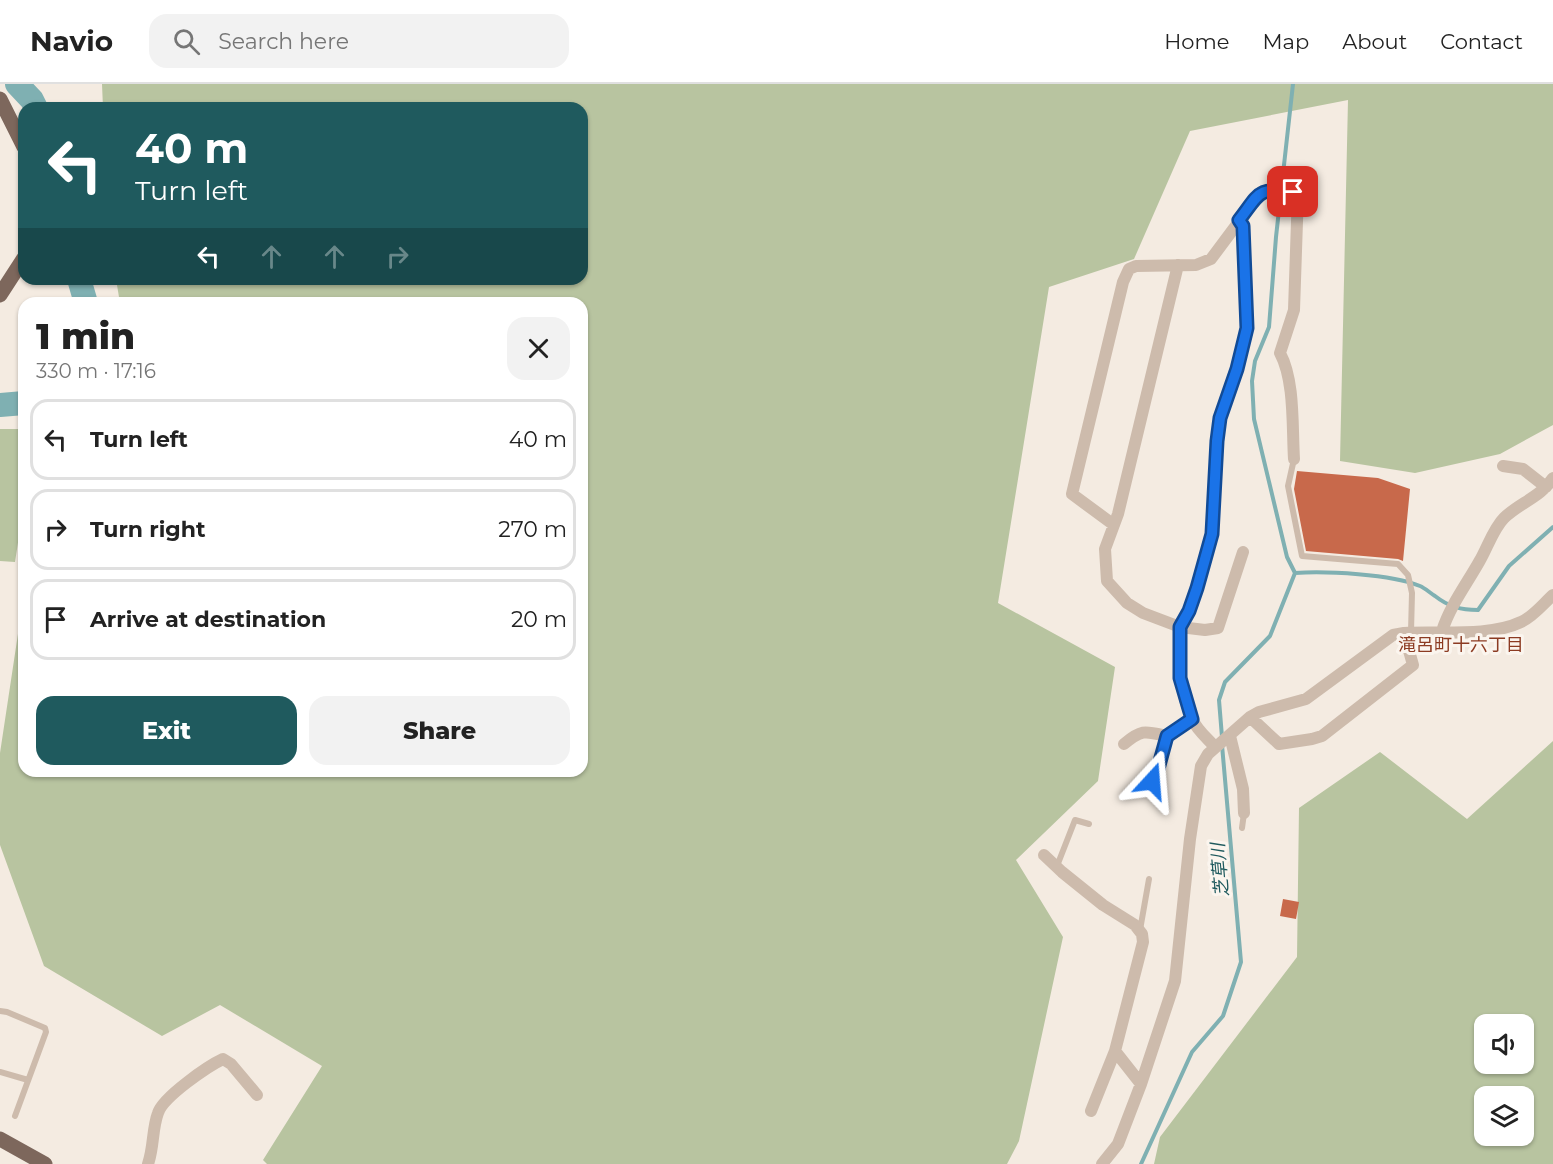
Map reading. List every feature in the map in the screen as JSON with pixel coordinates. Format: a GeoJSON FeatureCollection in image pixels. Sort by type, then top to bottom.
{"type":"FeatureCollection","features":[{"type":"Feature","properties":{"kind":"main road"},"geometry":{"type":"LineString","coordinates":[[0,99],[18,135]]}},
{"type":"Feature","properties":{"kind":"main road"},"geometry":{"type":"LineString","coordinates":[[0,295],[18,267]]}},
{"type":"Feature","properties":{"kind":"main road"},"geometry":{"type":"LineString","coordinates":[[0,1139],[45,1164]]}},
{"type":"Feature","properties":{"kind":"street"},"geometry":{"type":"LineString","coordinates":[[1114,525],[1072,494],[1123,282],[1130,269],[1136,266],[1196,265],[1211,259],[1260,192],[1272,189],[1298,192],[1294,310],[1280,353],[1286,364],[1291,399],[1294,459]]}},
{"type":"Feature","properties":{"kind":"street"},"geometry":{"type":"LineString","coordinates":[[1215,747],[1192,719],[1180,678],[1180,627],[1189,611],[1197,588],[1212,534],[1220,418],[1237,369],[1247,328],[1243,226],[1239,220]]}},
{"type":"Feature","properties":{"kind":"street"},"geometry":{"type":"LineString","coordinates":[[1178,265],[1114,525],[1105,549],[1107,581],[1127,603],[1143,614],[1180,627],[1205,630],[1218,628],[1243,552]]}},
{"type":"Feature","properties":{"kind":"street"},"geometry":{"type":"LineString","coordinates":[[1442,631],[1452,606],[1479,563],[1501,520],[1517,506],[1538,494],[1550,482],[1523,469],[1503,466]]}},
{"type":"Feature","properties":{"kind":"street"},"geometry":{"type":"LineString","coordinates":[[1102,1164],[1118,1144],[1141,1084],[1175,981],[1190,838],[1201,766],[1208,754],[1250,717],[1259,712],[1306,699],[1385,640],[1408,632],[1488,631],[1506,628],[1523,621],[1553,595]]}},
{"type":"Feature","properties":{"kind":"street"},"geometry":{"type":"LineString","coordinates":[[1250,717],[1279,744],[1322,736],[1413,665],[1408,632]]}},
{"type":"Feature","properties":{"kind":"street"},"geometry":{"type":"LineString","coordinates":[[1145,783],[1152,781],[1156,776],[1167,736],[1192,719]]}},
{"type":"Feature","properties":{"kind":"street"},"geometry":{"type":"LineString","coordinates":[[1124,744],[1137,733],[1145,731],[1167,736]]}},
{"type":"Feature","properties":{"kind":"street"},"geometry":{"type":"LineString","coordinates":[[1230,736],[1243,789],[1244,813]]}},
{"type":"Feature","properties":{"kind":"street"},"geometry":{"type":"LineString","coordinates":[[1044,855],[1103,905],[1135,925],[1142,934],[1143,942],[1115,1051],[1091,1110]]}},
{"type":"Feature","properties":{"kind":"street"},"geometry":{"type":"LineString","coordinates":[[1115,1051],[1141,1084]]}},
{"type":"Feature","properties":{"kind":"street"},"geometry":{"type":"LineString","coordinates":[[148,1164],[152,1153],[158,1112],[163,1103],[216,1063],[224,1059],[231,1064],[257,1095]]}},
{"type":"Feature","properties":{"kind":"lane"},"geometry":{"type":"LineString","coordinates":[[1294,459],[1288,486],[1302,556],[1398,564],[1408,575],[1412,593],[1408,632]]}},
{"type":"Feature","properties":{"kind":"lane"},"geometry":{"type":"LineString","coordinates":[[1242,828],[1244,813]]}},
{"type":"Feature","properties":{"kind":"lane"},"geometry":{"type":"LineString","coordinates":[[1057,867],[1075,820],[1089,824]]}},
{"type":"Feature","properties":{"kind":"lane"},"geometry":{"type":"LineString","coordinates":[[1140,931],[1149,879]]}},
{"type":"Feature","properties":{"kind":"lane"},"geometry":{"type":"LineString","coordinates":[[0,1011],[45,1028],[46,1032],[15,1116]]}},
{"type":"Feature","properties":{"kind":"lane"},"geometry":{"type":"LineString","coordinates":[[0,1072],[28,1080]]}},
{"type":"Feature","properties":{"kind":"green space"},"geometry":{"type":"Polygon","coordinates":[[[102,84],[1553,84],[1553,425],[1500,454],[1415,473],[1340,461],[1348,100],[1190,131],[1134,259],[1049,287],[998,603],[1115,667],[1098,781],[1016,860],[1063,937],[1019,1141],[1007,1164],[267,1164],[263,1160],[322,1066],[220,1005],[162,1036],[44,966],[0,845],[0,753],[18,634],[18,777],[588,777],[588,297],[119,297],[117,285],[588,285],[588,102],[103,102],[102,84]]]}},
{"type":"Feature","properties":{"kind":"green space"},"geometry":{"type":"Polygon","coordinates":[[[0,429],[18,429],[18,543],[15,562],[0,561],[0,429]]]}},
{"type":"Feature","properties":{"kind":"green space"},"geometry":{"type":"Polygon","coordinates":[[[1553,741],[1553,1164],[1154,1164],[1160,1137],[1297,957],[1299,808],[1380,752],[1467,819],[1553,741]]]}},
{"type":"Feature","properties":{"kind":"building"},"geometry":{"type":"Polygon","coordinates":[[[1297,471],[1378,478],[1410,489],[1403,561],[1306,551],[1294,489],[1297,471]]]}},
{"type":"Feature","properties":{"kind":"building"},"geometry":{"type":"Polygon","coordinates":[[[1283,899],[1299,902],[1296,919],[1280,916],[1283,899]]]}},
{"type":"Feature","properties":{"kind":"waterway"},"geometry":{"type":"LineString","coordinates":[[17,84],[33,102]]}},
{"type":"Feature","properties":{"kind":"waterway"},"geometry":{"type":"LineString","coordinates":[[1293,84],[1276,237],[1269,327],[1255,361],[1252,381],[1254,419],[1287,557],[1295,573]]}},
{"type":"Feature","properties":{"kind":"waterway"},"geometry":{"type":"LineString","coordinates":[[81,285],[84,297]]}},
{"type":"Feature","properties":{"kind":"waterway"},"geometry":{"type":"LineString","coordinates":[[0,405],[18,404]]}},
{"type":"Feature","properties":{"kind":"waterway"},"geometry":{"type":"LineString","coordinates":[[1295,573],[1341,573],[1408,582],[1426,589],[1450,605],[1478,610],[1509,566],[1553,527]]}},
{"type":"Feature","properties":{"kind":"waterway","name":"芝草川"},"geometry":{"type":"LineString","coordinates":[[1222,737],[1219,700],[1225,682],[1270,636],[1295,573]]}},
{"type":"Feature","properties":{"kind":"waterway","name":"芝草川"},"geometry":{"type":"LineString","coordinates":[[1141,1164],[1192,1052],[1223,1016],[1241,962],[1222,745]]}},
{"type":"Feature","properties":{"kind":"district","name":"滝呂町十六丁目"},"geometry":{"type":"Point","coordinates":[1461,645]}},
{"type":"Feature","properties":{"kind":"route"},"geometry":{"type":"LineString","coordinates":[[1152,781],[1156,776],[1167,736],[1192,719],[1180,678],[1180,627],[1189,611],[1197,588],[1212,534],[1220,418],[1234,381],[1247,328],[1243,226],[1239,220],[1260,192],[1272,189],[1293,192]]}}]}
